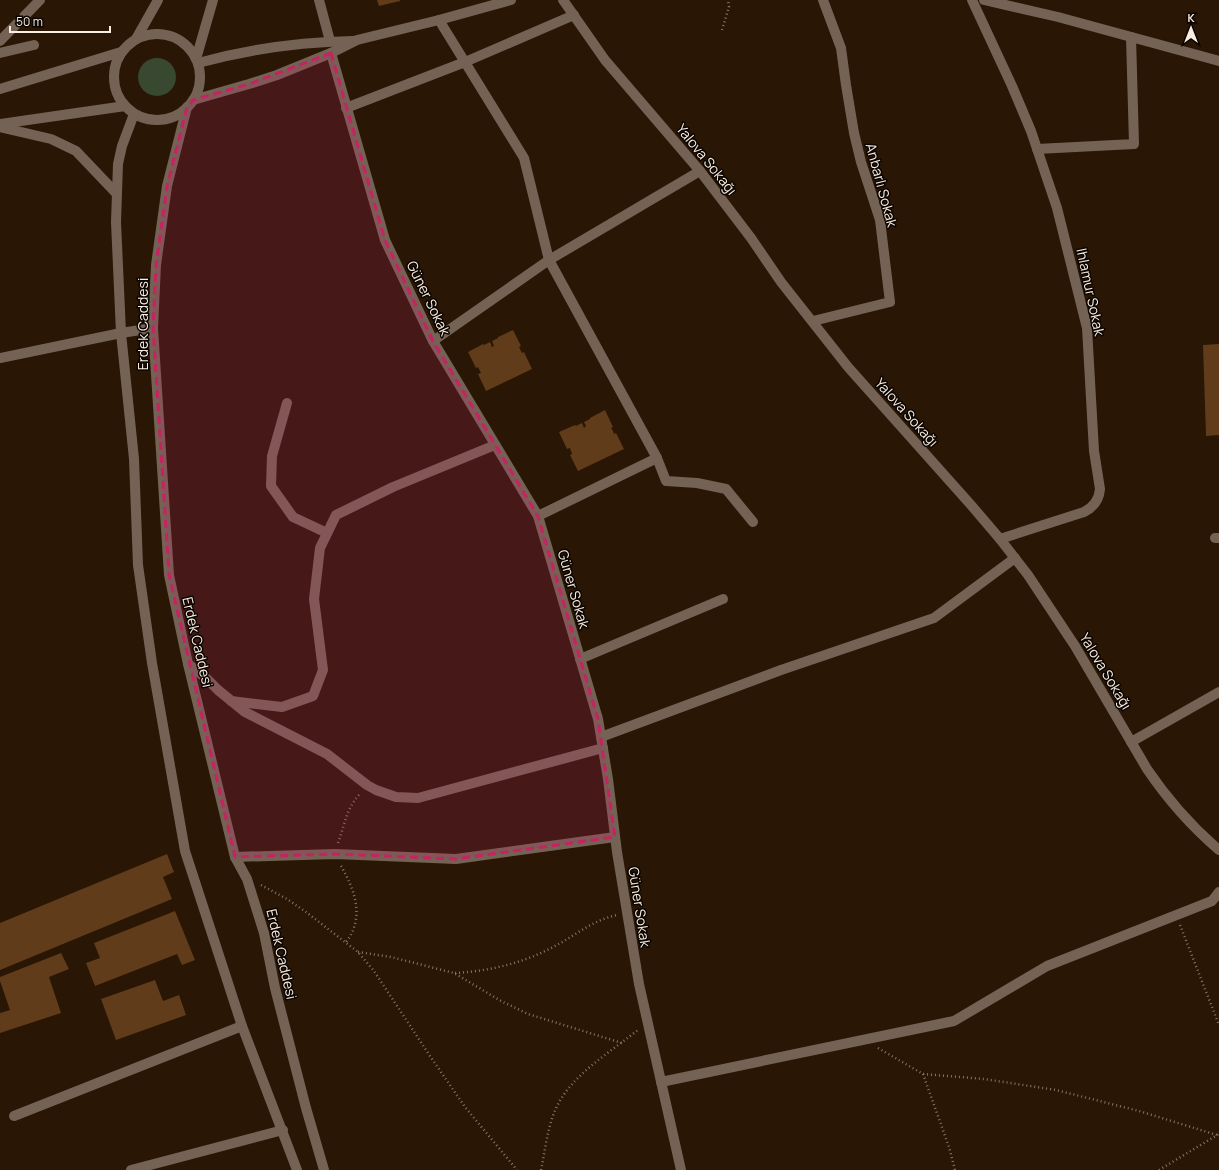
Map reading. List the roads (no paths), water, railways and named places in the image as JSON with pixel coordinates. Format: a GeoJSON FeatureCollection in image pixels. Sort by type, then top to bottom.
{"type":"FeatureCollection","features":[{"type":"Feature","properties":{"kind":"street"},"geometry":{"type":"LineString","coordinates":[[0,41],[40,0]]}},
{"type":"Feature","properties":{"kind":"street"},"geometry":{"type":"LineString","coordinates":[[136,39],[158,0]]}},
{"type":"Feature","properties":{"kind":"street"},"geometry":{"type":"LineString","coordinates":[[197,61],[213,0]]}},
{"type":"Feature","properties":{"kind":"street"},"geometry":{"type":"LineString","coordinates":[[319,0],[330,41]]}},
{"type":"Feature","properties":{"kind":"street"},"geometry":{"type":"LineString","coordinates":[[197,61],[288,45],[357,40],[439,20],[511,0]]}},
{"type":"Feature","properties":{"kind":"street","name":"Yalova Sokağı"},"geometry":{"type":"LineString","coordinates":[[563,0],[605,60],[700,171],[747,233],[781,282],[848,367],[910,436],[1015,558],[1054,612],[1072,640],[1147,769],[1173,805],[1187,821],[1219,850]]}},
{"type":"Feature","properties":{"kind":"street","name":"Anbarlı Sokak"},"geometry":{"type":"LineString","coordinates":[[813,321],[890,302],[880,220],[861,162],[854,133],[849,109],[841,48],[823,0]]}},
{"type":"Feature","properties":{"kind":"street","name":"Ihlamur Sokak"},"geometry":{"type":"LineString","coordinates":[[972,0],[1012,86],[1037,149],[1057,208],[1087,328],[1094,451],[1100,489],[1094,505],[1084,512],[1000,539]]}},
{"type":"Feature","properties":{"kind":"street"},"geometry":{"type":"LineString","coordinates":[[984,0],[1058,17],[1219,61]]}},
{"type":"Feature","properties":{"kind":"street"},"geometry":{"type":"LineString","coordinates":[[346,108],[465,62],[574,15]]}},
{"type":"Feature","properties":{"kind":"street"},"geometry":{"type":"LineString","coordinates":[[439,20],[524,158],[549,260],[657,458],[666,481],[697,483],[726,489],[753,522]]}},
{"type":"Feature","properties":{"kind":"street"},"geometry":{"type":"LineString","coordinates":[[154,34],[172,36],[188,47],[197,61],[200,72],[198,91],[190,103],[174,116],[158,120],[134,114],[125,106],[117,94],[113,79],[117,60],[121,52],[128,44],[136,39],[144,35],[154,34]]}},
{"type":"Feature","properties":{"kind":"street"},"geometry":{"type":"LineString","coordinates":[[1037,149],[1134,144],[1131,37]]}},
{"type":"Feature","properties":{"kind":"street"},"geometry":{"type":"LineString","coordinates":[[190,103],[249,84],[331,53],[357,40]]}},
{"type":"Feature","properties":{"kind":"street"},"geometry":{"type":"LineString","coordinates":[[0,53],[34,45]]}},
{"type":"Feature","properties":{"kind":"street"},"geometry":{"type":"LineString","coordinates":[[0,89],[121,52]]}},
{"type":"Feature","properties":{"kind":"street","name":"Güner Sokak"},"geometry":{"type":"LineString","coordinates":[[331,53],[385,240],[433,341],[538,516],[598,719],[615,838],[639,984],[681,1170]]}},
{"type":"Feature","properties":{"kind":"street","name":"Erdek Caddesi"},"geometry":{"type":"LineString","coordinates":[[190,103],[167,186],[156,265],[154,328],[169,575],[188,664],[235,857],[248,879],[264,933],[275,988],[306,1108],[324,1170]]}},
{"type":"Feature","properties":{"kind":"street"},"geometry":{"type":"LineString","coordinates":[[0,125],[125,106]]}},
{"type":"Feature","properties":{"kind":"street","name":"Erdek Caddesi"},"geometry":{"type":"LineString","coordinates":[[134,114],[122,146],[118,164],[116,222],[120,333],[134,459],[138,565],[152,663],[185,851],[242,1026],[297,1170]]}},
{"type":"Feature","properties":{"kind":"street"},"geometry":{"type":"LineString","coordinates":[[0,125],[51,138],[76,151],[116,193]]}},
{"type":"Feature","properties":{"kind":"street"},"geometry":{"type":"LineString","coordinates":[[433,341],[549,260],[700,171]]}},
{"type":"Feature","properties":{"kind":"street"},"geometry":{"type":"LineString","coordinates":[[0,358],[120,333],[154,328]]}},
{"type":"Feature","properties":{"kind":"street"},"geometry":{"type":"LineString","coordinates":[[287,403],[272,456],[271,486],[293,517],[327,533]]}},
{"type":"Feature","properties":{"kind":"street"},"geometry":{"type":"LineString","coordinates":[[231,702],[282,707],[313,696],[323,670],[314,598],[320,548],[336,515],[393,487],[496,445]]}},
{"type":"Feature","properties":{"kind":"street"},"geometry":{"type":"LineString","coordinates":[[538,516],[657,458]]}},
{"type":"Feature","properties":{"kind":"street"},"geometry":{"type":"LineString","coordinates":[[601,737],[781,670],[934,618],[1015,558]]}},
{"type":"Feature","properties":{"kind":"street"},"geometry":{"type":"LineString","coordinates":[[580,659],[723,598]]}},
{"type":"Feature","properties":{"kind":"street"},"geometry":{"type":"LineString","coordinates":[[188,664],[206,678],[231,702],[259,720],[327,754],[370,787],[396,797],[418,798],[603,748]]}},
{"type":"Feature","properties":{"kind":"street"},"geometry":{"type":"LineString","coordinates":[[1131,742],[1219,692]]}},
{"type":"Feature","properties":{"kind":"street"},"geometry":{"type":"LineString","coordinates":[[235,857],[334,854],[456,859],[615,838]]}},
{"type":"Feature","properties":{"kind":"street"},"geometry":{"type":"LineString","coordinates":[[661,1082],[954,1021],[1047,966],[1212,901],[1219,892]]}},
{"type":"Feature","properties":{"kind":"street"},"geometry":{"type":"LineString","coordinates":[[14,1116],[242,1026]]}},
{"type":"Feature","properties":{"kind":"street"},"geometry":{"type":"LineString","coordinates":[[131,1170],[283,1130]]}}]}
